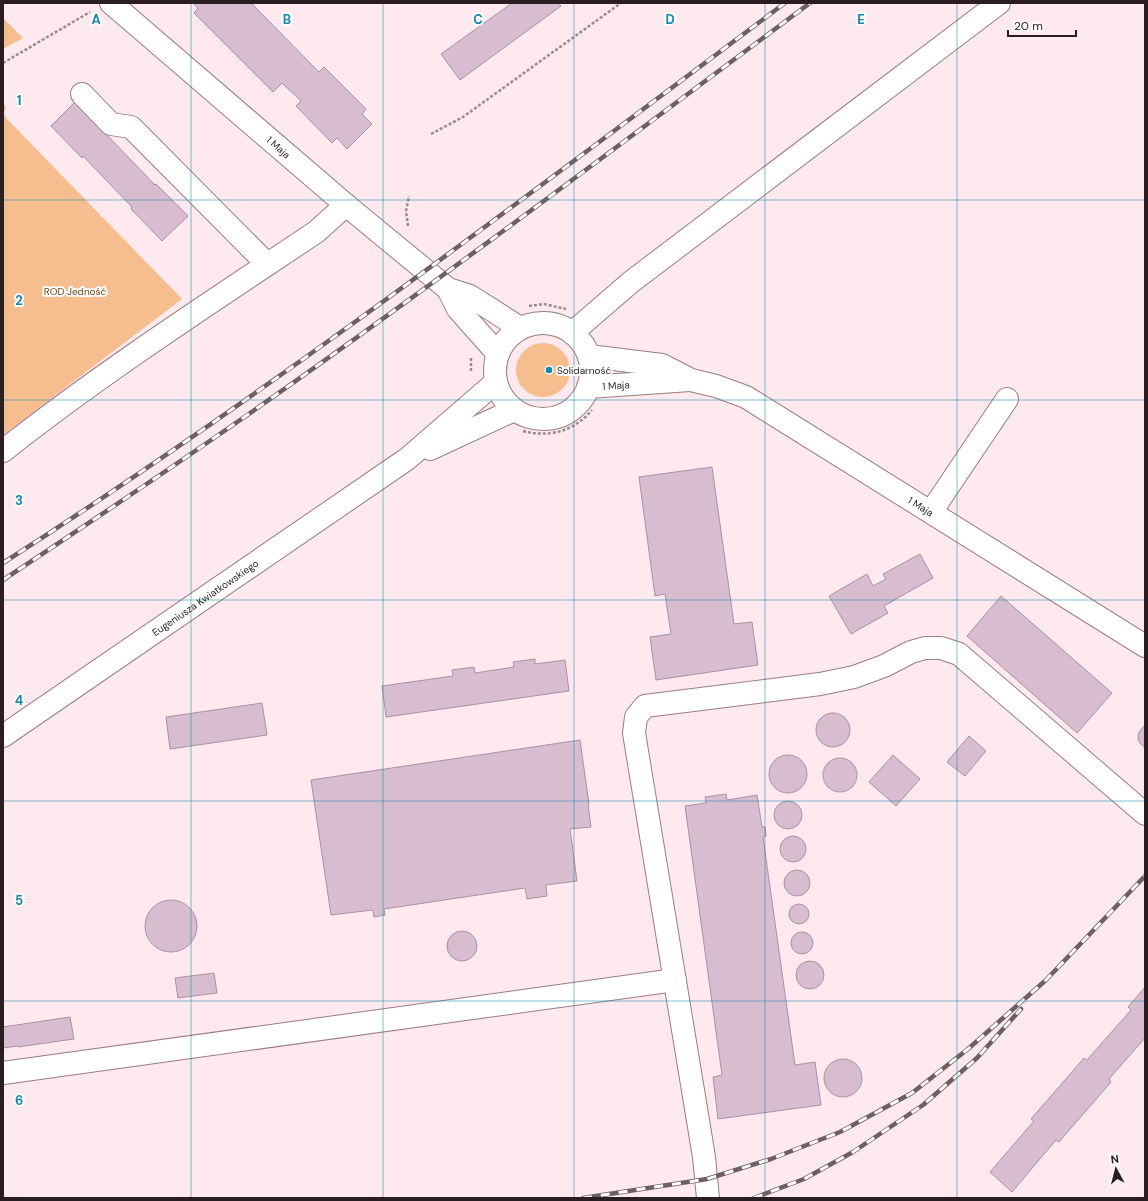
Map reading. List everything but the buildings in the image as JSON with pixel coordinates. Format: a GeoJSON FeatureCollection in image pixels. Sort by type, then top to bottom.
{"type":"FeatureCollection","features":[{"type":"Feature","properties":{"kind":"street"},"geometry":{"type":"LineString","coordinates":[[572,333],[631,282],[999,3]]}},
{"type":"Feature","properties":{"kind":"street","name":"1 Maja"},"geometry":{"type":"LineString","coordinates":[[102,7],[448,289],[462,314],[498,354]]}},
{"type":"Feature","properties":{"kind":"street"},"geometry":{"type":"LineString","coordinates":[[82,94],[111,124],[131,127],[267,264]]}},
{"type":"Feature","properties":{"kind":"street"},"geometry":{"type":"LineString","coordinates":[[3,452],[53,412],[111,370],[316,232],[346,205]]}},
{"type":"Feature","properties":{"kind":"street","name":"1 Maja"},"geometry":{"type":"LineString","coordinates":[[448,289],[470,296],[520,328]]}},
{"type":"Feature","properties":{"kind":"street"},"geometry":{"type":"LineString","coordinates":[[532,324],[555,324],[572,333],[584,345],[589,356],[591,372],[588,387],[581,400],[570,411],[557,417],[542,419],[527,417],[516,420],[499,392],[496,382],[495,368],[498,354],[503,344],[520,328],[532,324]]}},
{"type":"Feature","properties":{"kind":"street","name":"1 Maja"},"geometry":{"type":"LineString","coordinates":[[589,356],[662,365],[691,380],[716,386],[746,397],[1145,646]]}},
{"type":"Feature","properties":{"kind":"street","name":"1 Maja"},"geometry":{"type":"LineString","coordinates":[[588,387],[691,380]]}},
{"type":"Feature","properties":{"kind":"street","name":"Eugeniusza Kwiatkowskiego"},"geometry":{"type":"LineString","coordinates":[[3,736],[407,459],[496,382]]}},
{"type":"Feature","properties":{"kind":"street"},"geometry":{"type":"LineString","coordinates":[[931,512],[1007,399]]}},
{"type":"Feature","properties":{"kind":"street","name":"Eugeniusza Kwiatkowskiego"},"geometry":{"type":"LineString","coordinates":[[407,459],[516,420]]}},
{"type":"Feature","properties":{"kind":"street"},"geometry":{"type":"LineString","coordinates":[[708,1198],[704,1157],[634,734],[636,717],[645,706],[820,684],[854,677],[884,666],[911,652],[925,648],[941,648],[959,654],[1145,814]]}},
{"type":"Feature","properties":{"kind":"street"},"geometry":{"type":"LineString","coordinates":[[3,1073],[675,980]]}},
{"type":"Feature","properties":{"kind":"path"},"geometry":{"type":"LineString","coordinates":[[431,134],[463,117],[621,3]]}},
{"type":"Feature","properties":{"kind":"path"},"geometry":{"type":"LineString","coordinates":[[3,63],[102,7]]}},
{"type":"Feature","properties":{"kind":"path"},"geometry":{"type":"LineString","coordinates":[[408,227],[406,211],[409,196]]}},
{"type":"Feature","properties":{"kind":"path"},"geometry":{"type":"LineString","coordinates":[[524,306],[544,304],[572,310]]}},
{"type":"Feature","properties":{"kind":"path"},"geometry":{"type":"LineString","coordinates":[[470,351],[472,370],[471,375]]}},
{"type":"Feature","properties":{"kind":"path"},"geometry":{"type":"LineString","coordinates":[[516,420],[540,434],[558,432],[583,420],[593,409]]}},
{"type":"Feature","properties":{"kind":"green space"},"geometry":{"type":"Polygon","coordinates":[[[3,18],[23,38],[3,49],[3,18]]]}},
{"type":"Feature","properties":{"kind":"green space","name":"ROD Jedność"},"geometry":{"type":"Polygon","coordinates":[[[3,103],[6,107],[4,114],[7,119],[182,299],[3,435],[3,103]]]}},
{"type":"Feature","properties":{"kind":"green space"},"geometry":{"type":"Polygon","coordinates":[[[543,343],[553,345],[562,351],[568,360],[570,370],[568,380],[562,389],[553,395],[543,397],[533,395],[524,389],[518,380],[516,370],[518,360],[524,351],[533,345],[543,343]]]}},
{"type":"Feature","properties":{"kind":"railway"},"geometry":{"type":"LineString","coordinates":[[3,563],[203,430],[399,290],[785,3]]}},
{"type":"Feature","properties":{"kind":"railway"},"geometry":{"type":"LineString","coordinates":[[3,580],[183,459],[315,367],[528,213],[810,3]]}},
{"type":"Feature","properties":{"kind":"railway"},"geometry":{"type":"LineString","coordinates":[[583,1198],[707,1179],[771,1159],[840,1132],[912,1093],[968,1049],[1046,980],[1145,876]]}},
{"type":"Feature","properties":{"kind":"railway"},"geometry":{"type":"LineString","coordinates":[[754,1198],[804,1179],[853,1152],[923,1105],[977,1058],[1021,1009]]}},
{"type":"Feature","properties":{"kind":"place","name":"Solidarność"},"geometry":{"type":"Point","coordinates":[549,370]}}]}
